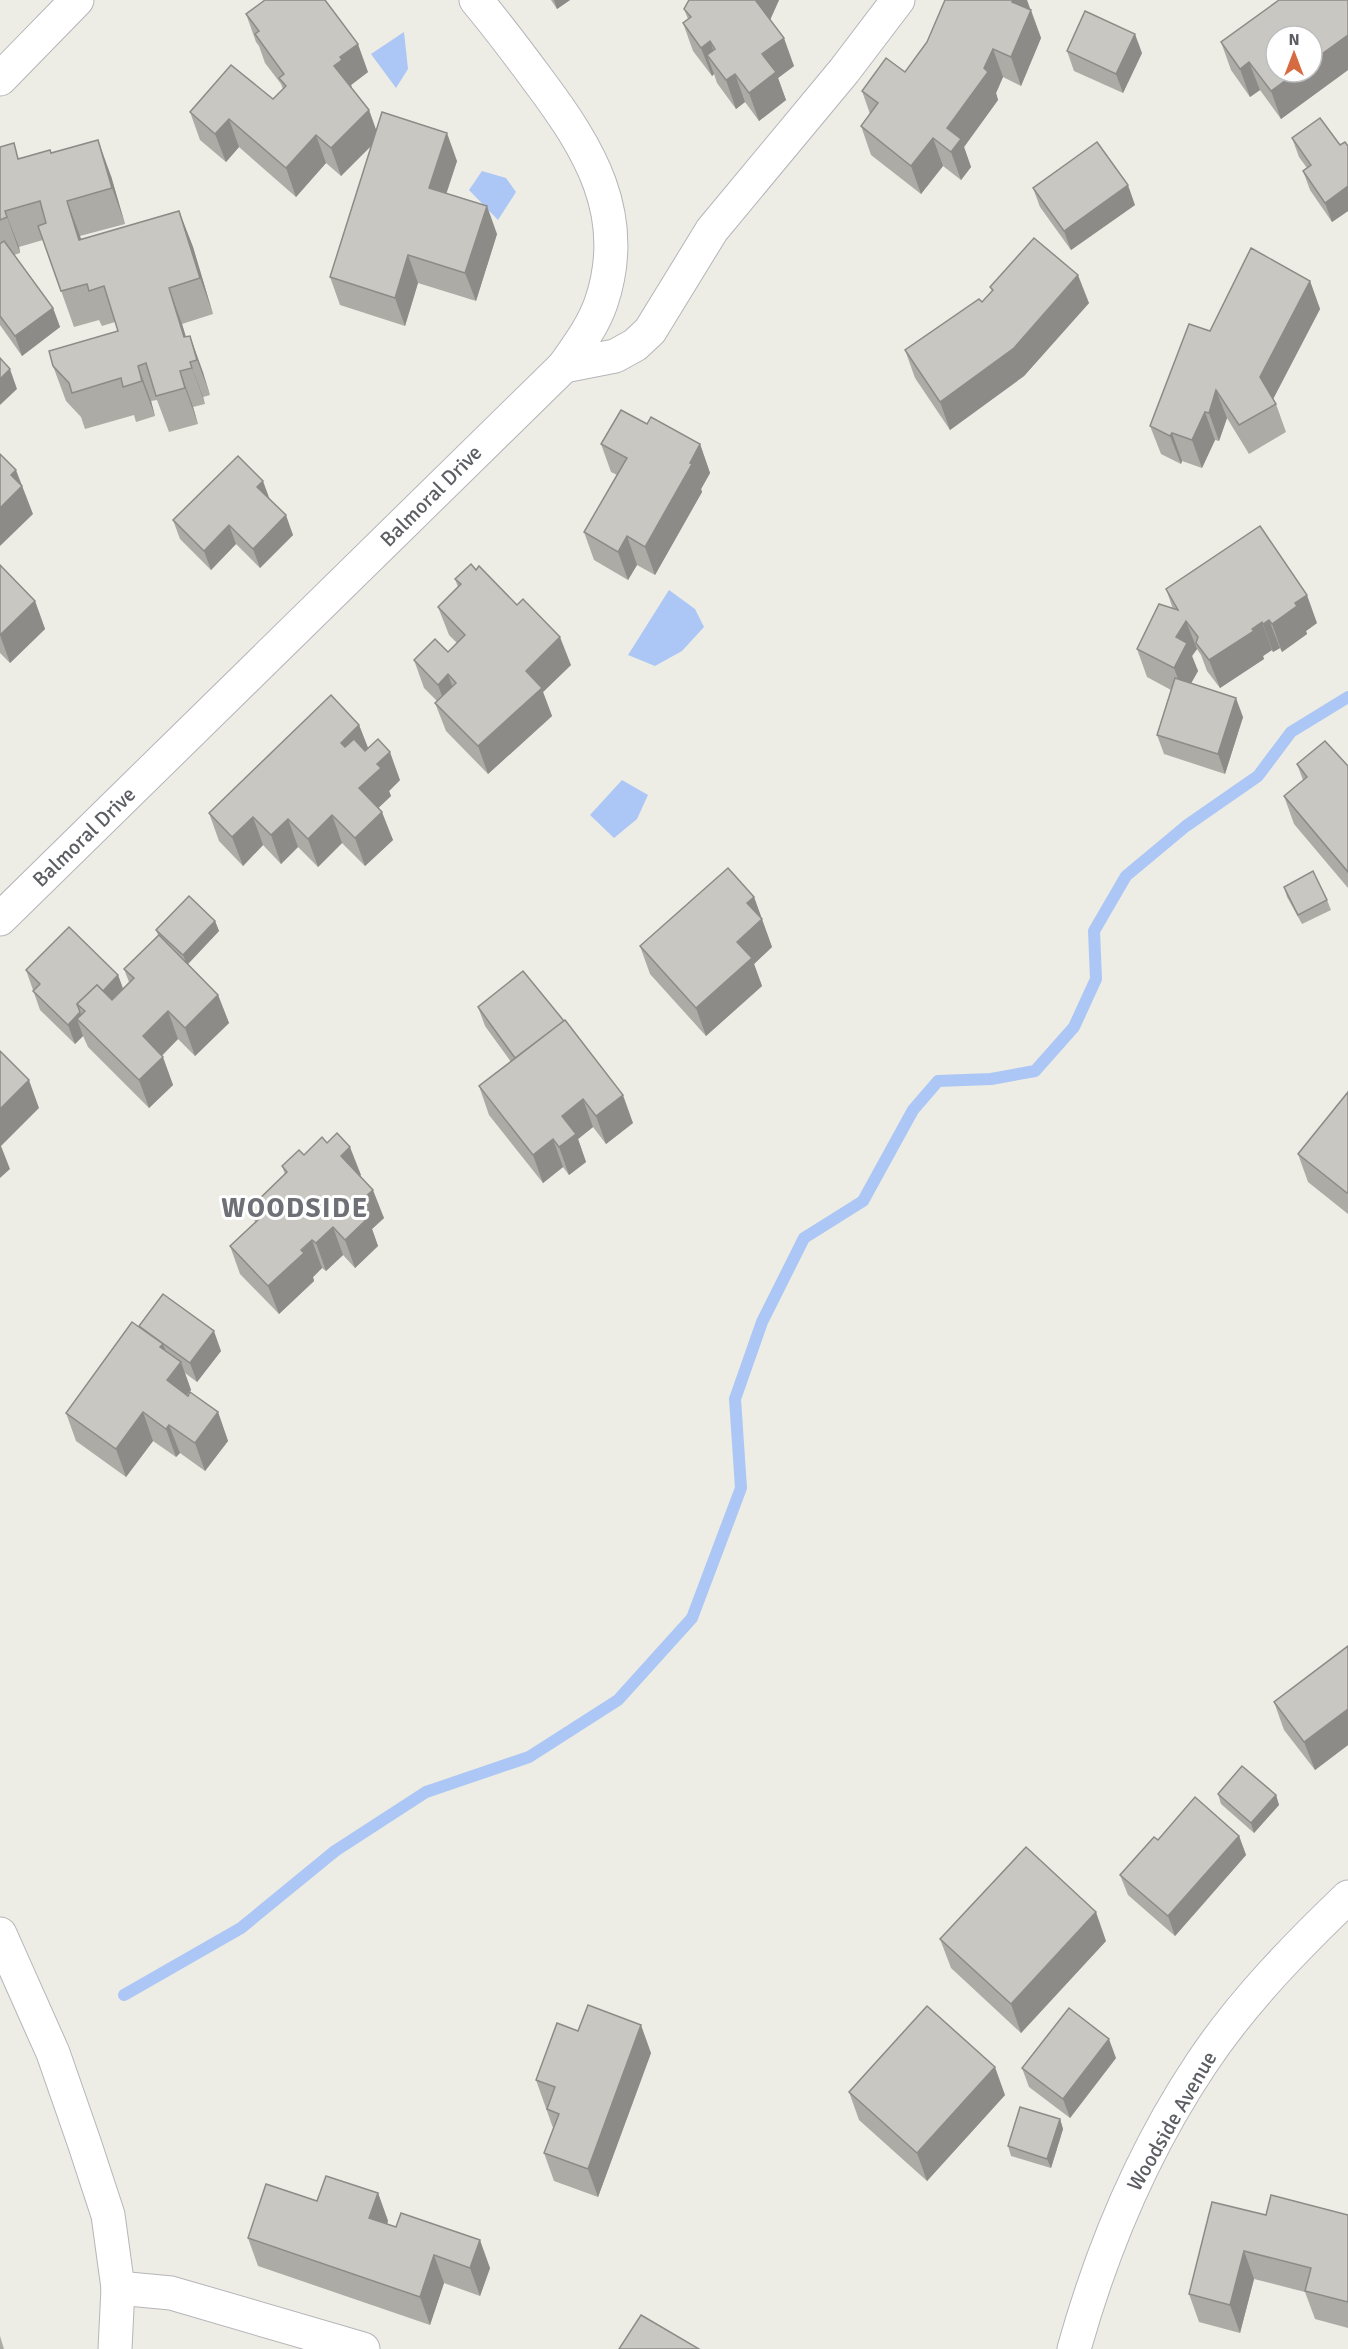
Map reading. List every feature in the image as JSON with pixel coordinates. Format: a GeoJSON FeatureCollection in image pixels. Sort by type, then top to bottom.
{"type":"FeatureCollection","features":[{"type":"Feature","properties":{"kind":"street"},"geometry":{"type":"LineString","coordinates":[[0,79],[77,0]]}},
{"type":"Feature","properties":{"kind":"street","name":"Balmoral Drive"},"geometry":{"type":"LineString","coordinates":[[0,919],[564,366],[591,326],[608,276],[612,238],[606,199],[592,161],[567,119],[476,0]]}},
{"type":"Feature","properties":{"kind":"street"},"geometry":{"type":"LineString","coordinates":[[564,366],[590,363],[615,356],[635,345],[650,331],[712,230],[844,71],[898,0]]}},
{"type":"Feature","properties":{"kind":"street","name":"Woodside Avenue"},"geometry":{"type":"LineString","coordinates":[[1074,2349],[1092,2285],[1122,2208],[1201,2064],[1298,1945],[1348,1897]]}},
{"type":"Feature","properties":{"kind":"street"},"geometry":{"type":"LineString","coordinates":[[0,1934],[53,2054],[108,2215],[118,2288],[115,2349]]}},
{"type":"Feature","properties":{"kind":"street"},"geometry":{"type":"LineString","coordinates":[[118,2288],[171,2293],[363,2349]]}},
{"type":"Feature","properties":{"kind":"water"},"geometry":{"type":"Polygon","coordinates":[[[404,32],[408,69],[396,88],[371,54],[404,32]]]}},
{"type":"Feature","properties":{"kind":"water"},"geometry":{"type":"Polygon","coordinates":[[[482,171],[506,178],[516,192],[498,220],[469,190],[482,171]]]}},
{"type":"Feature","properties":{"kind":"water"},"geometry":{"type":"Polygon","coordinates":[[[669,590],[695,609],[704,627],[682,651],[655,666],[628,655],[669,590]]]}},
{"type":"Feature","properties":{"kind":"water"},"geometry":{"type":"Polygon","coordinates":[[[622,780],[648,795],[637,819],[614,838],[590,815],[622,780]]]}},
{"type":"Feature","properties":{"kind":"building"},"geometry":{"type":"Polygon","coordinates":[[[265,0],[325,0],[358,44],[340,57],[342,60],[334,66],[369,110],[331,148],[316,135],[286,168],[229,119],[215,134],[190,112],[231,65],[273,99],[286,86],[279,78],[284,74],[255,34],[259,31],[246,14],[265,0]]]}},
{"type":"Feature","properties":{"kind":"building"},"geometry":{"type":"Polygon","coordinates":[[[689,0],[756,0],[784,38],[762,54],[776,72],[749,93],[735,74],[726,80],[707,55],[715,49],[710,41],[701,48],[683,23],[691,17],[684,9],[689,0]]]}},
{"type":"Feature","properties":{"kind":"building"},"geometry":{"type":"Polygon","coordinates":[[[945,0],[1013,0],[1012,2],[1031,10],[1011,57],[993,49],[984,68],[988,72],[947,128],[961,139],[951,152],[933,138],[911,166],[861,126],[878,103],[862,91],[886,58],[905,72],[927,42],[945,0]]]}},
{"type":"Feature","properties":{"kind":"building"},"geometry":{"type":"Polygon","coordinates":[[[1279,0],[1348,0],[1348,35],[1324,52],[1324,24],[1264,24],[1264,82],[1249,62],[1240,69],[1221,42],[1279,0]]]}},
{"type":"Feature","properties":{"kind":"building"},"geometry":{"type":"Polygon","coordinates":[[[1085,11],[1135,34],[1116,74],[1067,51],[1085,11]]]}},
{"type":"Feature","properties":{"kind":"building"},"geometry":{"type":"Polygon","coordinates":[[[1266,84],[1281,84],[1271,91],[1266,84]]]}},
{"type":"Feature","properties":{"kind":"building"},"geometry":{"type":"Polygon","coordinates":[[[382,112],[447,133],[429,188],[487,206],[465,273],[408,255],[395,298],[330,277],[382,112]]]}},
{"type":"Feature","properties":{"kind":"building"},"geometry":{"type":"Polygon","coordinates":[[[1320,118],[1340,145],[1345,142],[1348,146],[1348,186],[1325,203],[1303,171],[1311,165],[1292,138],[1320,118]]]}},
{"type":"Feature","properties":{"kind":"building"},"geometry":{"type":"Polygon","coordinates":[[[98,140],[112,188],[67,201],[79,240],[179,211],[200,278],[169,288],[184,337],[190,336],[197,360],[190,362],[192,368],[180,371],[185,388],[156,396],[146,363],[138,366],[142,381],[123,387],[121,378],[72,393],[69,383],[53,366],[49,351],[118,331],[104,286],[89,291],[87,284],[61,291],[38,226],[46,223],[40,201],[5,211],[7,217],[0,220],[0,147],[14,143],[18,159],[98,140]]]}},
{"type":"Feature","properties":{"kind":"building"},"geometry":{"type":"Polygon","coordinates":[[[1097,142],[1128,185],[1064,231],[1033,188],[1097,142]]]}},
{"type":"Feature","properties":{"kind":"building"},"geometry":{"type":"Polygon","coordinates":[[[1034,238],[1078,275],[1014,348],[940,402],[905,350],[979,299],[982,302],[993,290],[990,287],[1034,238]]]}},
{"type":"Feature","properties":{"kind":"building"},"geometry":{"type":"Polygon","coordinates":[[[4,241],[53,308],[15,336],[0,316],[0,244],[4,241]]]}},
{"type":"Feature","properties":{"kind":"building"},"geometry":{"type":"Polygon","coordinates":[[[1251,248],[1310,281],[1260,377],[1276,404],[1239,425],[1216,390],[1209,413],[1205,412],[1192,440],[1172,433],[1170,436],[1150,426],[1189,324],[1210,331],[1251,248]]]}},
{"type":"Feature","properties":{"kind":"building"},"geometry":{"type":"Polygon","coordinates":[[[0,358],[10,369],[0,379],[0,358]]]}},
{"type":"Feature","properties":{"kind":"building"},"geometry":{"type":"Polygon","coordinates":[[[621,410],[647,424],[651,417],[700,444],[690,463],[692,464],[645,547],[627,536],[618,552],[584,532],[627,458],[601,444],[621,410]]]}},
{"type":"Feature","properties":{"kind":"building"},"geometry":{"type":"Polygon","coordinates":[[[0,454],[16,470],[11,475],[22,486],[0,508],[0,454]]]}},
{"type":"Feature","properties":{"kind":"building"},"geometry":{"type":"Polygon","coordinates":[[[238,456],[263,481],[257,487],[286,515],[253,549],[229,525],[204,551],[173,520],[238,456]]]}},
{"type":"Feature","properties":{"kind":"building"},"geometry":{"type":"Polygon","coordinates":[[[1260,526],[1307,595],[1295,603],[1297,606],[1272,624],[1269,620],[1263,624],[1262,622],[1252,629],[1254,631],[1209,660],[1196,643],[1198,637],[1186,621],[1176,637],[1187,643],[1174,668],[1137,649],[1159,604],[1178,610],[1166,589],[1260,526]]]}},
{"type":"Feature","properties":{"kind":"building"},"geometry":{"type":"Polygon","coordinates":[[[471,564],[476,570],[479,566],[517,605],[523,599],[560,637],[526,671],[542,688],[478,746],[435,703],[456,683],[448,674],[438,685],[414,660],[435,639],[448,652],[465,635],[438,607],[461,584],[455,579],[471,564]]]}},
{"type":"Feature","properties":{"kind":"building"},"geometry":{"type":"Polygon","coordinates":[[[0,565],[35,601],[0,635],[0,565]]]}},
{"type":"Feature","properties":{"kind":"building"},"geometry":{"type":"Polygon","coordinates":[[[1175,678],[1236,698],[1218,754],[1157,735],[1175,678]]]}},
{"type":"Feature","properties":{"kind":"building"},"geometry":{"type":"Polygon","coordinates":[[[331,695],[359,725],[341,743],[345,747],[354,739],[365,751],[378,739],[390,752],[377,764],[381,768],[359,788],[382,812],[355,838],[332,815],[308,839],[288,819],[271,835],[253,817],[232,837],[209,813],[331,695]]]}},
{"type":"Feature","properties":{"kind":"building"},"geometry":{"type":"Polygon","coordinates":[[[1325,741],[1348,766],[1348,872],[1284,796],[1307,777],[1297,764],[1325,741]]]}},
{"type":"Feature","properties":{"kind":"building"},"geometry":{"type":"Polygon","coordinates":[[[728,868],[754,897],[747,903],[762,919],[737,942],[752,958],[696,1008],[640,946],[728,868]]]}},
{"type":"Feature","properties":{"kind":"building"},"geometry":{"type":"Polygon","coordinates":[[[1313,871],[1327,900],[1298,915],[1284,887],[1313,871]]]}},
{"type":"Feature","properties":{"kind":"building"},"geometry":{"type":"Polygon","coordinates":[[[189,896],[215,921],[183,955],[156,930],[189,896]]]}},
{"type":"Feature","properties":{"kind":"building"},"geometry":{"type":"Polygon","coordinates":[[[69,927],[118,975],[103,991],[97,985],[77,1004],[80,1012],[68,1025],[33,991],[40,984],[26,970],[69,927]]]}},
{"type":"Feature","properties":{"kind":"building"},"geometry":{"type":"Polygon","coordinates":[[[159,935],[218,995],[185,1028],[168,1011],[143,1036],[163,1057],[139,1080],[77,1019],[85,1011],[77,1004],[97,985],[112,1000],[134,978],[124,969],[159,935]]]}},
{"type":"Feature","properties":{"kind":"building"},"geometry":{"type":"Polygon","coordinates":[[[523,971],[564,1021],[515,1058],[478,1007],[523,971]]]}},
{"type":"Feature","properties":{"kind":"building"},"geometry":{"type":"Polygon","coordinates":[[[565,1020],[623,1095],[596,1116],[583,1099],[562,1116],[576,1134],[559,1147],[553,1139],[533,1155],[479,1086],[565,1020]]]}},
{"type":"Feature","properties":{"kind":"building"},"geometry":{"type":"Polygon","coordinates":[[[0,1051],[29,1080],[0,1109],[0,1051]]]}},
{"type":"Feature","properties":{"kind":"building"},"geometry":{"type":"Polygon","coordinates":[[[1348,1092],[1348,1192],[1347,1193],[1298,1154],[1348,1092]]]}},
{"type":"Feature","properties":{"kind":"building"},"geometry":{"type":"Polygon","coordinates":[[[337,1133],[350,1147],[341,1156],[373,1190],[356,1205],[368,1218],[345,1240],[333,1227],[316,1243],[312,1240],[301,1250],[304,1253],[268,1286],[230,1246],[260,1218],[250,1208],[287,1172],[282,1166],[299,1150],[304,1155],[322,1137],[327,1143],[337,1133]]]}},
{"type":"Feature","properties":{"kind":"building"},"geometry":{"type":"Polygon","coordinates":[[[163,1294],[214,1331],[190,1363],[139,1326],[163,1294]]]}},
{"type":"Feature","properties":{"kind":"building"},"geometry":{"type":"Polygon","coordinates":[[[132,1322],[163,1344],[160,1347],[181,1362],[167,1380],[188,1396],[190,1392],[218,1412],[195,1443],[169,1425],[166,1429],[143,1412],[116,1449],[66,1413],[132,1322]]]}},
{"type":"Feature","properties":{"kind":"building"},"geometry":{"type":"Polygon","coordinates":[[[1348,1646],[1348,1709],[1304,1742],[1274,1702],[1348,1646]]]}},
{"type":"Feature","properties":{"kind":"building"},"geometry":{"type":"Polygon","coordinates":[[[1242,1766],[1276,1795],[1251,1823],[1218,1794],[1242,1766]]]}},
{"type":"Feature","properties":{"kind":"building"},"geometry":{"type":"Polygon","coordinates":[[[1195,1797],[1239,1836],[1168,1916],[1120,1875],[1154,1837],[1158,1840],[1195,1797]]]}},
{"type":"Feature","properties":{"kind":"building"},"geometry":{"type":"Polygon","coordinates":[[[1026,1847],[1096,1912],[1011,2004],[940,1939],[1026,1847]]]}},
{"type":"Feature","properties":{"kind":"building"},"geometry":{"type":"Polygon","coordinates":[[[588,2005],[641,2025],[588,2169],[544,2153],[559,2114],[547,2109],[555,2087],[536,2080],[557,2023],[578,2031],[588,2005]]]}},
{"type":"Feature","properties":{"kind":"building"},"geometry":{"type":"Polygon","coordinates":[[[927,2006],[995,2067],[917,2153],[849,2092],[927,2006]]]}},
{"type":"Feature","properties":{"kind":"building"},"geometry":{"type":"Polygon","coordinates":[[[1069,2008],[1109,2039],[1063,2099],[1022,2068],[1069,2008]]]}},
{"type":"Feature","properties":{"kind":"building"},"geometry":{"type":"Polygon","coordinates":[[[1020,2107],[1060,2119],[1047,2159],[1008,2146],[1020,2107]]]}},
{"type":"Feature","properties":{"kind":"building"},"geometry":{"type":"Polygon","coordinates":[[[326,2176],[378,2193],[369,2218],[396,2227],[401,2213],[480,2240],[470,2268],[434,2255],[420,2297],[248,2238],[266,2184],[317,2201],[326,2176]]]}},
{"type":"Feature","properties":{"kind":"building"},"geometry":{"type":"Polygon","coordinates":[[[1271,2195],[1348,2215],[1348,2302],[1305,2291],[1311,2268],[1244,2251],[1230,2305],[1189,2294],[1212,2202],[1266,2215],[1271,2195]]]}},
{"type":"Feature","properties":{"kind":"building"},"geometry":{"type":"Polygon","coordinates":[[[641,2315],[699,2349],[619,2349],[641,2315]]]}},
{"type":"Feature","properties":{"kind":"waterway"},"geometry":{"type":"LineString","coordinates":[[124,1995],[241,1928],[335,1851],[426,1792],[529,1757],[618,1700],[692,1618],[741,1488],[735,1399],[762,1322],[804,1238],[863,1201],[913,1110],[938,1081],[991,1079],[1035,1071],[1074,1027],[1096,979],[1094,931],[1126,876],[1186,826],[1258,776],[1291,732],[1348,697]]}},
{"type":"Feature","properties":{"kind":"district","name":"WOODSIDE"},"geometry":{"type":"Point","coordinates":[295,1208]}}]}
